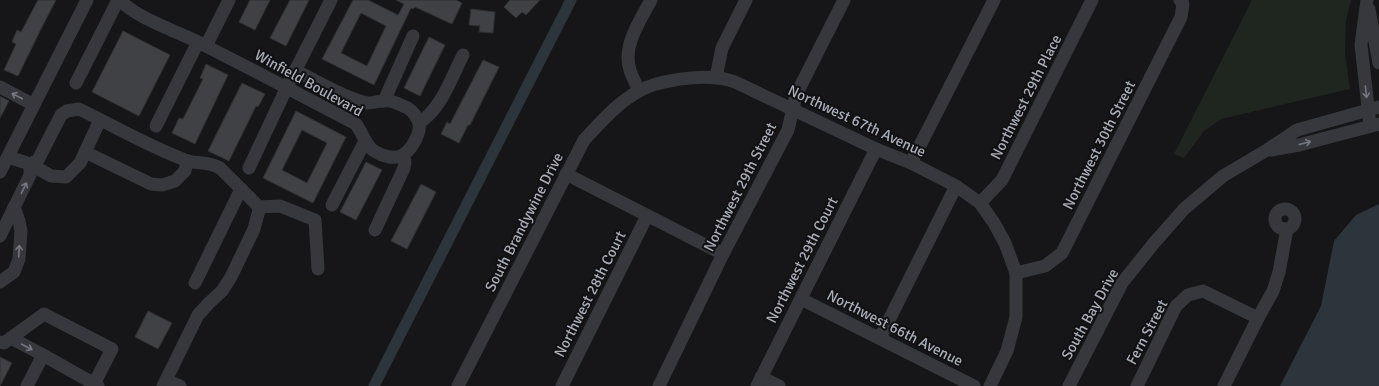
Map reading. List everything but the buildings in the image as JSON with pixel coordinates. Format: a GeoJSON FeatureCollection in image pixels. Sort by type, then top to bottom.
{"type":"FeatureCollection","features":[{"type":"Feature","properties":{"kind":"street"},"geometry":{"type":"LineString","coordinates":[[0,172],[87,0]]}},
{"type":"Feature","properties":{"kind":"street"},"geometry":{"type":"LineString","coordinates":[[156,126],[228,0]]}},
{"type":"Feature","properties":{"kind":"street"},"geometry":{"type":"LineString","coordinates":[[249,168],[295,70],[331,0]]}},
{"type":"Feature","properties":{"kind":"street"},"geometry":{"type":"LineString","coordinates":[[639,90],[630,69],[627,54],[632,38],[651,0]]}},
{"type":"Feature","properties":{"kind":"street"},"geometry":{"type":"LineString","coordinates":[[716,77],[722,48],[746,0]]}},
{"type":"Feature","properties":{"kind":"street","name":"Northwest 29th Street"},"geometry":{"type":"LineString","coordinates":[[659,386],[724,254],[788,130],[796,95],[844,0]]}},
{"type":"Feature","properties":{"kind":"street"},"geometry":{"type":"LineString","coordinates":[[911,163],[994,0]]}},
{"type":"Feature","properties":{"kind":"street","name":"Northwest 29th Place"},"geometry":{"type":"LineString","coordinates":[[980,203],[1002,180],[1092,0]]}},
{"type":"Feature","properties":{"kind":"street"},"geometry":{"type":"LineString","coordinates":[[1367,0],[1361,45],[1362,59],[1374,108],[1374,125]]}},
{"type":"Feature","properties":{"kind":"street"},"geometry":{"type":"LineString","coordinates":[[1362,59],[1379,60],[1367,0]]}},
{"type":"Feature","properties":{"kind":"street"},"geometry":{"type":"LineString","coordinates":[[76,83],[121,1]]}},
{"type":"Feature","properties":{"kind":"street","name":"Winfield Boulevard"},"geometry":{"type":"LineString","coordinates":[[121,1],[137,13],[287,87],[356,124],[362,132],[365,141],[374,151],[385,156],[395,158],[403,155]]}},
{"type":"Feature","properties":{"kind":"street","name":"Northwest 30th Street"},"geometry":{"type":"LineString","coordinates":[[1016,273],[1045,266],[1062,253],[1181,17],[1182,2]]}},
{"type":"Feature","properties":{"kind":"street"},"geometry":{"type":"LineString","coordinates":[[384,101],[413,36]]}},
{"type":"Feature","properties":{"kind":"street"},"geometry":{"type":"LineString","coordinates":[[375,230],[404,168],[405,162],[403,155],[414,142],[418,134],[419,123],[429,117],[436,108],[463,55]]}},
{"type":"Feature","properties":{"kind":"street","name":"Winfield Boulevard"},"geometry":{"type":"LineString","coordinates":[[295,70],[355,99],[368,103],[384,101],[395,102],[406,106],[414,113],[419,123]]}},
{"type":"Feature","properties":{"kind":"street","name":"Northwest 67th Avenue"},"geometry":{"type":"LineString","coordinates":[[639,90],[662,82],[690,78],[716,77],[735,82],[793,108],[876,149],[911,163],[956,186],[980,203],[994,223],[1005,244],[1016,273]]}},
{"type":"Feature","properties":{"kind":"street"},"geometry":{"type":"LineString","coordinates":[[0,87],[34,105]]}},
{"type":"Feature","properties":{"kind":"street","name":"South Brandywine Drive"},"geometry":{"type":"LineString","coordinates":[[458,386],[584,140],[608,113],[639,90]]}},
{"type":"Feature","properties":{"kind":"street","name":"South Bay Drive"},"geometry":{"type":"LineString","coordinates":[[1069,386],[1122,283],[1184,209],[1223,176],[1298,130],[1374,108]]}},
{"type":"Feature","properties":{"kind":"street"},"geometry":{"type":"LineString","coordinates":[[30,164],[38,160],[61,115],[67,111],[79,109],[187,161],[207,162],[220,168],[258,208],[259,210],[254,229],[231,277],[222,291],[198,315],[165,383],[180,386]]}},
{"type":"Feature","properties":{"kind":"street"},"geometry":{"type":"LineString","coordinates":[[8,157],[30,164],[51,176],[66,177],[80,163],[100,120]]}},
{"type":"Feature","properties":{"kind":"street","name":"South Bay Drive"},"geometry":{"type":"LineString","coordinates":[[1267,150],[1299,145],[1374,125]]}},
{"type":"Feature","properties":{"kind":"street"},"geometry":{"type":"LineString","coordinates":[[332,205],[365,141]]}},
{"type":"Feature","properties":{"kind":"street","name":"Northwest 29th Court"},"geometry":{"type":"LineString","coordinates":[[759,382],[876,149]]}},
{"type":"Feature","properties":{"kind":"street"},"geometry":{"type":"LineString","coordinates":[[85,152],[151,184],[162,186],[175,181],[185,171],[187,161]]}},
{"type":"Feature","properties":{"kind":"street"},"geometry":{"type":"LineString","coordinates":[[0,236],[30,175],[30,164]]}},
{"type":"Feature","properties":{"kind":"street"},"geometry":{"type":"LineString","coordinates":[[566,174],[724,254]]}},
{"type":"Feature","properties":{"kind":"street"},"geometry":{"type":"LineString","coordinates":[[880,338],[956,186]]}},
{"type":"Feature","properties":{"kind":"street"},"geometry":{"type":"LineString","coordinates":[[195,283],[241,190]]}},
{"type":"Feature","properties":{"kind":"street"},"geometry":{"type":"LineString","coordinates":[[258,208],[280,206],[314,220],[318,269]]}},
{"type":"Feature","properties":{"kind":"street"},"geometry":{"type":"LineString","coordinates":[[0,282],[14,272],[19,259],[20,226],[14,208]]}},
{"type":"Feature","properties":{"kind":"street","name":"Northwest 28th Court"},"geometry":{"type":"LineString","coordinates":[[562,386],[647,216]]}},
{"type":"Feature","properties":{"kind":"street"},"geometry":{"type":"LineString","coordinates":[[1224,386],[1258,318],[1274,291],[1287,229]]}},
{"type":"Feature","properties":{"kind":"street"},"geometry":{"type":"LineString","coordinates":[[990,386],[1007,351],[1016,317],[1016,273]]}},
{"type":"Feature","properties":{"kind":"street","name":"Fern Street"},"geometry":{"type":"LineString","coordinates":[[1137,386],[1176,306],[1188,295],[1203,291],[1258,318]]}},
{"type":"Feature","properties":{"kind":"street","name":"Northwest 66th Avenue"},"geometry":{"type":"LineString","coordinates":[[801,299],[974,386]]}},
{"type":"Feature","properties":{"kind":"street"},"geometry":{"type":"LineString","coordinates":[[44,314],[112,350],[96,385],[43,356],[6,340],[44,314]]}},
{"type":"Feature","properties":{"kind":"street"},"geometry":{"type":"LineString","coordinates":[[27,386],[43,356]]}},
{"type":"Feature","properties":{"kind":"street"},"geometry":{"type":"LineString","coordinates":[[759,382],[779,386]]}},
{"type":"Feature","properties":{"kind":"shaded area"},"geometry":{"type":"Polygon","coordinates":[[[1252,0],[1351,0],[1346,20],[1345,54],[1350,89],[1221,119],[1204,131],[1184,158],[1174,154],[1252,0]]]}},
{"type":"Feature","properties":{"kind":"shaded area"},"geometry":{"type":"Polygon","coordinates":[[[1379,204],[1379,386],[1280,386],[1321,306],[1334,241],[1356,215],[1379,204]]]}},
{"type":"Feature","properties":{"kind":"waterway"},"geometry":{"type":"LineString","coordinates":[[374,386],[571,0]]}}]}
